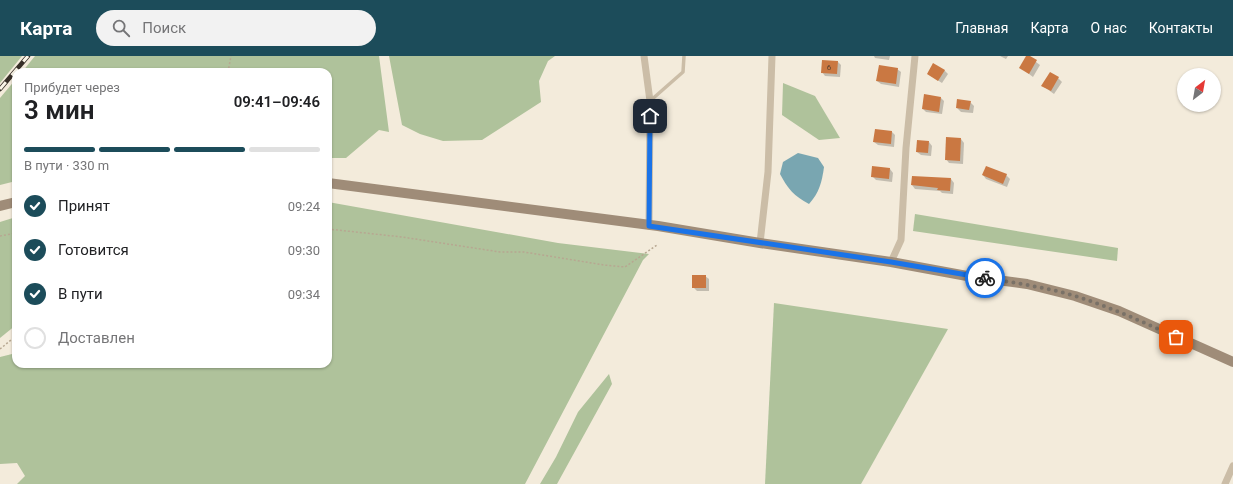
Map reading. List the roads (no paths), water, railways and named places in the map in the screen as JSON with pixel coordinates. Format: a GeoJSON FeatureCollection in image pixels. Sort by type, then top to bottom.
{"type":"FeatureCollection","features":[{"type":"Feature","properties":{"kind":"street"},"geometry":{"type":"LineString","coordinates":[[644,56],[650,101],[649,226]]}},
{"type":"Feature","properties":{"kind":"street"},"geometry":{"type":"LineString","coordinates":[[760,243],[768,172],[772,56]]}},
{"type":"Feature","properties":{"kind":"street"},"geometry":{"type":"LineString","coordinates":[[891,262],[901,240],[906,148],[915,56]]}},
{"type":"Feature","properties":{"kind":"street"},"geometry":{"type":"LineString","coordinates":[[332,183],[649,226],[1027,284],[1075,296],[1119,311],[1233,362]]}},
{"type":"Feature","properties":{"kind":"street"},"geometry":{"type":"LineString","coordinates":[[0,206],[12,203]]}},
{"type":"Feature","properties":{"kind":"street"},"geometry":{"type":"LineString","coordinates":[[1225,484],[1233,466]]}},
{"type":"Feature","properties":{"kind":"lane"},"geometry":{"type":"LineString","coordinates":[[650,101],[683,72],[684,56]]}},
{"type":"Feature","properties":{"kind":"water"},"geometry":{"type":"Polygon","coordinates":[[[798,153],[818,158],[824,167],[820,187],[809,204],[792,192],[780,174],[783,162],[798,153]]]}},
{"type":"Feature","properties":{"kind":"railway"},"geometry":{"type":"LineString","coordinates":[[18,68],[28,56]]}},
{"type":"Feature","properties":{"kind":"railway"},"geometry":{"type":"LineString","coordinates":[[0,89],[12,75]]}}]}
